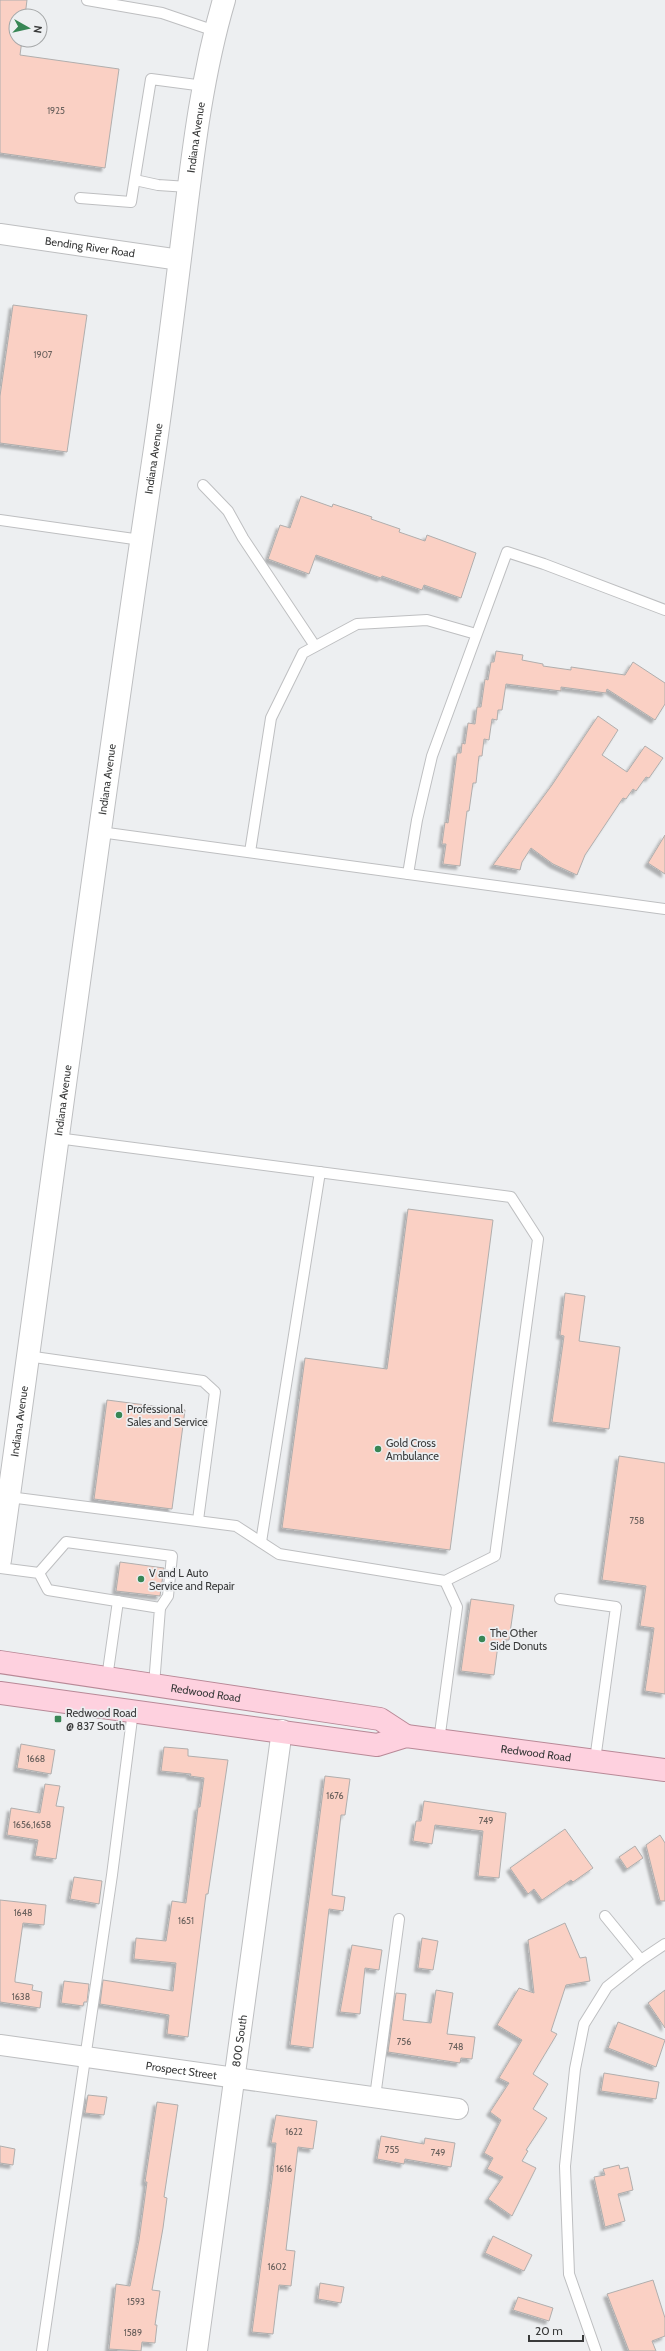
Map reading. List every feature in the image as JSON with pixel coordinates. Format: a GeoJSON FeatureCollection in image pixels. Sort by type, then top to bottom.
{"type":"FeatureCollection","features":[{"type":"Feature","properties":{"kind":"main road","name":"Redwood Road"},"geometry":{"type":"LineString","coordinates":[[0,1662],[380,1719],[406,1736]]}},
{"type":"Feature","properties":{"kind":"main road","name":"Redwood Road"},"geometry":{"type":"LineString","coordinates":[[0,1693],[282,1730],[377,1745],[406,1736],[665,1770]]}},
{"type":"Feature","properties":{"kind":"street","name":"Indiana Avenue"},"geometry":{"type":"LineString","coordinates":[[0,1560],[5,1511],[6,1466],[28,1356],[57,1138],[180,260],[188,187],[204,86],[215,31],[224,0]]}},
{"type":"Feature","properties":{"kind":"street","name":"Bending River Road"},"geometry":{"type":"LineString","coordinates":[[0,234],[180,260]]}},
{"type":"Feature","properties":{"kind":"street","name":"800 South"},"geometry":{"type":"LineString","coordinates":[[197,2351],[282,1730]]}},
{"type":"Feature","properties":{"kind":"street","name":"Prospect Street"},"geometry":{"type":"LineString","coordinates":[[0,2045],[458,2109]]}},
{"type":"Feature","properties":{"kind":"lane"},"geometry":{"type":"LineString","coordinates":[[87,0],[134,4],[215,31]]}},
{"type":"Feature","properties":{"kind":"lane"},"geometry":{"type":"LineString","coordinates":[[80,198],[131,202],[151,79],[204,86]]}},
{"type":"Feature","properties":{"kind":"lane"},"geometry":{"type":"LineString","coordinates":[[135,180],[158,185],[188,187]]}},
{"type":"Feature","properties":{"kind":"lane"},"geometry":{"type":"LineString","coordinates":[[203,485],[228,511],[243,538],[315,646]]}},
{"type":"Feature","properties":{"kind":"lane"},"geometry":{"type":"LineString","coordinates":[[0,520],[141,540]]}},
{"type":"Feature","properties":{"kind":"lane"},"geometry":{"type":"LineString","coordinates":[[408,874],[417,820],[432,756],[476,634],[490,602],[507,552],[544,564],[665,610]]}},
{"type":"Feature","properties":{"kind":"lane"},"geometry":{"type":"LineString","coordinates":[[250,852],[271,718],[303,653],[357,624],[427,620],[476,634]]}},
{"type":"Feature","properties":{"kind":"lane"},"geometry":{"type":"LineString","coordinates":[[100,832],[665,909]]}},
{"type":"Feature","properties":{"kind":"lane"},"geometry":{"type":"LineString","coordinates":[[5,1511],[198,1520],[236,1526],[279,1554],[445,1581],[495,1556],[538,1239],[511,1197],[57,1138]]}},
{"type":"Feature","properties":{"kind":"lane"},"geometry":{"type":"LineString","coordinates":[[261,1542],[320,1172]]}},
{"type":"Feature","properties":{"kind":"lane"},"geometry":{"type":"LineString","coordinates":[[28,1356],[203,1381],[215,1392],[198,1520]]}},
{"type":"Feature","properties":{"kind":"lane"},"geometry":{"type":"LineString","coordinates":[[39,1573],[66,1542],[172,1556],[168,1596],[160,1608],[154,1685]]}},
{"type":"Feature","properties":{"kind":"lane"},"geometry":{"type":"LineString","coordinates":[[0,1568],[39,1573]]}},
{"type":"Feature","properties":{"kind":"lane"},"geometry":{"type":"LineString","coordinates":[[39,1573],[48,1590],[160,1608]]}},
{"type":"Feature","properties":{"kind":"lane"},"geometry":{"type":"LineString","coordinates":[[439,1740],[457,1607],[445,1581]]}},
{"type":"Feature","properties":{"kind":"lane"},"geometry":{"type":"LineString","coordinates":[[560,1599],[616,1606],[595,1760]]}},
{"type":"Feature","properties":{"kind":"lane"},"geometry":{"type":"LineString","coordinates":[[107,1678],[118,1601]]}},
{"type":"Feature","properties":{"kind":"lane"},"geometry":{"type":"LineString","coordinates":[[42,2351],[133,1711]]}},
{"type":"Feature","properties":{"kind":"lane"},"geometry":{"type":"LineString","coordinates":[[605,1916],[641,1960]]}},
{"type":"Feature","properties":{"kind":"lane"},"geometry":{"type":"LineString","coordinates":[[375,2097],[399,1919]]}},
{"type":"Feature","properties":{"kind":"lane"},"geometry":{"type":"LineString","coordinates":[[596,2351],[569,2274],[565,2166],[575,2069],[584,2024],[608,1987],[641,1960],[665,1944]]}},
{"type":"Feature","properties":{"kind":"building"},"geometry":{"type":"Polygon","coordinates":[[[0,0],[27,0],[26,8],[8,8],[8,48],[21,48],[20,55],[119,69],[105,168],[0,153],[0,0]]]}},
{"type":"Feature","properties":{"kind":"building"},"geometry":{"type":"Polygon","coordinates":[[[13,305],[87,315],[67,452],[0,443],[0,396],[13,305]]]}},
{"type":"Feature","properties":{"kind":"building"},"geometry":{"type":"Polygon","coordinates":[[[301,496],[332,507],[333,504],[372,517],[371,519],[400,529],[399,532],[425,541],[427,535],[476,553],[461,598],[424,585],[422,590],[382,576],[381,578],[316,555],[309,574],[268,559],[280,525],[290,528],[301,496]]]}},
{"type":"Feature","properties":{"kind":"building"},"geometry":{"type":"Polygon","coordinates":[[[496,651],[523,655],[522,660],[543,664],[543,666],[571,670],[571,667],[625,675],[633,662],[665,683],[665,704],[655,720],[607,689],[606,693],[561,687],[561,691],[506,684],[502,710],[498,710],[497,720],[492,719],[489,740],[484,739],[482,756],[479,756],[476,783],[473,783],[469,811],[467,811],[460,866],[443,864],[446,844],[442,844],[445,822],[448,823],[457,753],[461,753],[462,743],[465,744],[468,723],[475,724],[477,707],[481,707],[485,679],[488,680],[491,662],[494,662],[496,651]]]}},
{"type":"Feature","properties":{"kind":"building"},"geometry":{"type":"Polygon","coordinates":[[[598,716],[618,730],[602,755],[627,772],[645,746],[663,758],[649,778],[646,777],[636,791],[633,789],[626,799],[623,798],[585,855],[577,875],[553,864],[531,848],[522,862],[520,870],[493,865],[552,785],[598,716]]]}},
{"type":"Feature","properties":{"kind":"building"},"geometry":{"type":"Polygon","coordinates":[[[665,835],[665,874],[648,863],[665,835]]]}},
{"type":"Feature","properties":{"kind":"building","name":"Gold Cross Ambulance"},"geometry":{"type":"Polygon","coordinates":[[[408,1209],[493,1220],[450,1550],[282,1528],[305,1358],[387,1369],[408,1209]]]}},
{"type":"Feature","properties":{"kind":"building"},"geometry":{"type":"Polygon","coordinates":[[[565,1293],[585,1296],[579,1341],[620,1347],[609,1429],[552,1422],[564,1336],[560,1335],[565,1293]]]}},
{"type":"Feature","properties":{"kind":"building"},"geometry":{"type":"Polygon","coordinates":[[[107,1400],[185,1410],[172,1509],[94,1499],[107,1400]]]}},
{"type":"Feature","properties":{"kind":"building"},"geometry":{"type":"Polygon","coordinates":[[[619,1456],[665,1463],[665,1694],[645,1691],[654,1628],[640,1626],[646,1586],[602,1580],[619,1456]]]}},
{"type":"Feature","properties":{"kind":"building","name":"V and L Auto Service and Repair"},"geometry":{"type":"Polygon","coordinates":[[[120,1562],[164,1568],[160,1596],[116,1591],[120,1562]]]}},
{"type":"Feature","properties":{"kind":"building"},"geometry":{"type":"Polygon","coordinates":[[[471,1599],[514,1605],[509,1640],[504,1640],[504,1646],[498,1645],[494,1675],[461,1671],[471,1599]]]}},
{"type":"Feature","properties":{"kind":"building"},"geometry":{"type":"Polygon","coordinates":[[[21,1744],[55,1750],[51,1774],[17,1768],[21,1744]]]}},
{"type":"Feature","properties":{"kind":"building"},"geometry":{"type":"Polygon","coordinates":[[[164,1747],[188,1749],[188,1756],[228,1760],[208,1894],[206,1894],[188,2037],[167,2034],[169,2015],[100,2004],[103,1980],[173,1991],[176,1963],[134,1959],[136,1938],[166,1941],[172,1901],[186,1903],[198,1807],[200,1807],[204,1778],[190,1776],[191,1774],[161,1771],[164,1747]]]}},
{"type":"Feature","properties":{"kind":"building"},"geometry":{"type":"Polygon","coordinates":[[[325,1776],[350,1779],[345,1815],[341,1815],[332,1895],[345,1897],[343,1911],[329,1909],[313,2048],[290,2045],[325,1776]]]}},
{"type":"Feature","properties":{"kind":"building"},"geometry":{"type":"Polygon","coordinates":[[[45,1784],[60,1786],[56,1806],[64,1807],[56,1859],[35,1856],[38,1840],[7,1835],[11,1808],[40,1813],[45,1784]]]}},
{"type":"Feature","properties":{"kind":"building"},"geometry":{"type":"Polygon","coordinates":[[[424,1801],[506,1813],[499,1878],[478,1876],[483,1831],[435,1825],[432,1844],[413,1841],[416,1821],[421,1821],[424,1801]]]}},
{"type":"Feature","properties":{"kind":"building"},"geometry":{"type":"Polygon","coordinates":[[[565,1829],[593,1868],[573,1882],[571,1880],[542,1900],[534,1889],[528,1894],[510,1868],[565,1829]]]}},
{"type":"Feature","properties":{"kind":"building"},"geometry":{"type":"Polygon","coordinates":[[[660,1835],[665,1843],[665,1901],[660,1901],[646,1845],[660,1835]]]}},
{"type":"Feature","properties":{"kind":"building"},"geometry":{"type":"Polygon","coordinates":[[[635,1846],[643,1858],[627,1869],[619,1857],[635,1846]]]}},
{"type":"Feature","properties":{"kind":"building"},"geometry":{"type":"Polygon","coordinates":[[[74,1877],[102,1881],[99,1904],[70,1899],[74,1877]]]}},
{"type":"Feature","properties":{"kind":"building"},"geometry":{"type":"Polygon","coordinates":[[[0,1900],[46,1905],[44,1925],[23,1923],[15,1979],[15,1982],[33,1985],[32,1990],[42,1992],[40,2008],[0,2002],[0,1900]]]}},
{"type":"Feature","properties":{"kind":"building"},"geometry":{"type":"Polygon","coordinates":[[[565,1923],[580,1958],[586,1957],[590,1981],[566,1985],[551,2031],[557,2034],[533,2074],[548,2084],[533,2109],[547,2118],[526,2150],[528,2151],[522,2161],[536,2168],[512,2216],[488,2199],[503,2177],[487,2169],[493,2158],[484,2153],[501,2120],[490,2112],[509,2083],[499,2078],[522,2040],[497,2025],[519,1988],[534,1993],[528,1940],[565,1923]]]}},
{"type":"Feature","properties":{"kind":"building"},"geometry":{"type":"Polygon","coordinates":[[[422,1938],[438,1941],[433,1970],[418,1968],[422,1938]]]}},
{"type":"Feature","properties":{"kind":"building"},"geometry":{"type":"Polygon","coordinates":[[[352,1945],[382,1950],[379,1970],[365,1968],[360,2014],[340,2012],[352,1945]]]}},
{"type":"Feature","properties":{"kind":"building"},"geometry":{"type":"Polygon","coordinates":[[[64,1981],[89,1984],[87,2002],[84,2002],[83,2006],[61,2003],[64,1981]]]}},
{"type":"Feature","properties":{"kind":"building"},"geometry":{"type":"Polygon","coordinates":[[[436,1990],[453,1993],[447,2034],[475,2037],[472,2059],[461,2058],[460,2063],[388,2052],[396,1993],[406,1994],[403,2020],[431,2023],[436,1990]]]}},
{"type":"Feature","properties":{"kind":"building"},"geometry":{"type":"Polygon","coordinates":[[[665,1990],[665,2028],[648,2003],[665,1990]]]}},
{"type":"Feature","properties":{"kind":"building"},"geometry":{"type":"Polygon","coordinates":[[[618,2022],[665,2040],[656,2067],[608,2048],[618,2022]]]}},
{"type":"Feature","properties":{"kind":"building"},"geometry":{"type":"Polygon","coordinates":[[[604,2073],[659,2082],[656,2099],[601,2091],[604,2073]]]}},
{"type":"Feature","properties":{"kind":"building"},"geometry":{"type":"Polygon","coordinates":[[[88,2095],[107,2097],[104,2115],[85,2113],[88,2095]]]}},
{"type":"Feature","properties":{"kind":"building"},"geometry":{"type":"Polygon","coordinates":[[[157,2102],[178,2105],[164,2197],[167,2198],[163,2228],[152,2290],[160,2291],[155,2325],[157,2325],[155,2343],[142,2342],[141,2351],[109,2349],[116,2284],[130,2286],[139,2240],[147,2182],[145,2182],[157,2102]]]}},
{"type":"Feature","properties":{"kind":"building"},"geometry":{"type":"Polygon","coordinates":[[[276,2115],[317,2121],[313,2149],[298,2147],[286,2250],[295,2251],[291,2286],[279,2285],[273,2334],[252,2332],[272,2180],[276,2143],[271,2143],[276,2115]]]}},
{"type":"Feature","properties":{"kind":"building"},"geometry":{"type":"Polygon","coordinates":[[[381,2136],[424,2144],[425,2138],[455,2143],[451,2167],[405,2159],[404,2164],[377,2159],[381,2136]]]}},
{"type":"Feature","properties":{"kind":"building"},"geometry":{"type":"Polygon","coordinates":[[[0,2146],[15,2149],[13,2165],[0,2163],[0,2146]]]}},
{"type":"Feature","properties":{"kind":"building"},"geometry":{"type":"Polygon","coordinates":[[[619,2165],[620,2169],[628,2167],[633,2190],[618,2194],[625,2221],[605,2227],[594,2177],[605,2175],[603,2169],[619,2165]]]}},
{"type":"Feature","properties":{"kind":"building"},"geometry":{"type":"Polygon","coordinates":[[[493,2236],[532,2255],[524,2271],[485,2253],[493,2236]]]}},
{"type":"Feature","properties":{"kind":"building"},"geometry":{"type":"Polygon","coordinates":[[[653,2280],[665,2318],[665,2336],[652,2341],[656,2351],[629,2351],[607,2294],[653,2280]]]}},
{"type":"Feature","properties":{"kind":"building"},"geometry":{"type":"Polygon","coordinates":[[[320,2283],[344,2287],[341,2303],[318,2299],[320,2283]]]}},
{"type":"Feature","properties":{"kind":"building"},"geometry":{"type":"Polygon","coordinates":[[[518,2297],[553,2308],[549,2321],[513,2310],[518,2297]]]}},
{"type":"Feature","properties":{"kind":"place","name":"Professional Sales and Service"},"geometry":{"type":"Point","coordinates":[119,1415]}},
{"type":"Feature","properties":{"kind":"place","name":"Gold Cross Ambulance"},"geometry":{"type":"Point","coordinates":[378,1449]}},
{"type":"Feature","properties":{"kind":"place","name":"V and L Auto Service and Repair"},"geometry":{"type":"Point","coordinates":[141,1579]}},
{"type":"Feature","properties":{"kind":"place","name":"The Other Side Donuts"},"geometry":{"type":"Point","coordinates":[482,1639]}},
{"type":"Feature","properties":{"kind":"place","name":"Redwood Road @ 837 South"},"geometry":{"type":"Point","coordinates":[58,1719]}}]}
